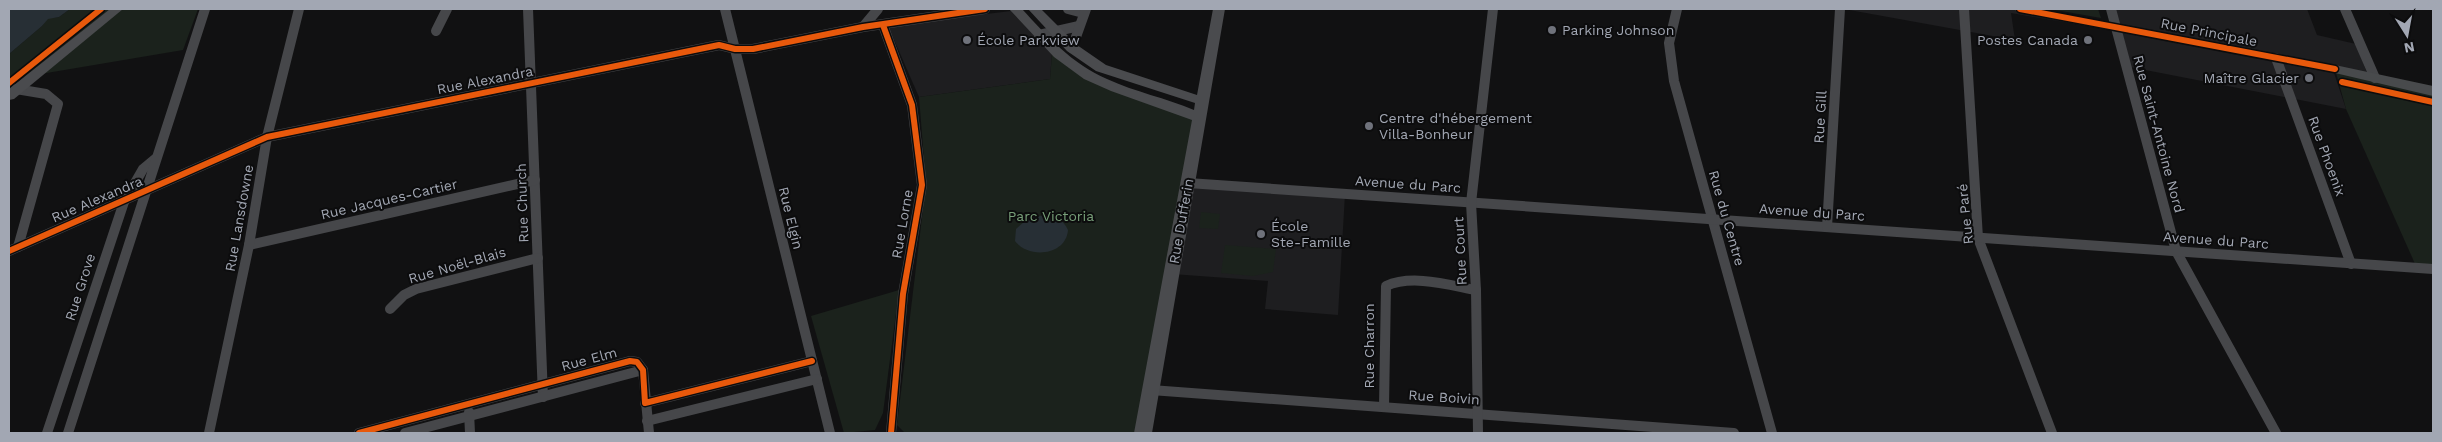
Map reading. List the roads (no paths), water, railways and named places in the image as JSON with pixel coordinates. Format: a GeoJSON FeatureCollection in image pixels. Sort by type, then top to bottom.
{"type":"FeatureCollection","features":[{"type":"Feature","properties":{"kind":"main road","name":"Rue Principale"},"geometry":{"type":"LineString","coordinates":[[2020,9],[2116,26],[2433,91]]}},
{"type":"Feature","properties":{"kind":"street"},"geometry":{"type":"LineString","coordinates":[[12,92],[117,9]]}},
{"type":"Feature","properties":{"kind":"street","name":"Rue Grove"},"geometry":{"type":"LineString","coordinates":[[68,433],[144,193],[206,9]]}},
{"type":"Feature","properties":{"kind":"street","name":"Rue Lansdowne"},"geometry":{"type":"LineString","coordinates":[[209,433],[249,246],[267,137],[299,9]]}},
{"type":"Feature","properties":{"kind":"street"},"geometry":{"type":"LineString","coordinates":[[436,31],[447,9]]}},
{"type":"Feature","properties":{"kind":"street","name":"Rue Church"},"geometry":{"type":"LineString","coordinates":[[528,9],[543,397]]}},
{"type":"Feature","properties":{"kind":"street","name":"Rue Elgin"},"geometry":{"type":"LineString","coordinates":[[725,9],[830,433]]}},
{"type":"Feature","properties":{"kind":"street"},"geometry":{"type":"LineString","coordinates":[[863,27],[878,9]]}},
{"type":"Feature","properties":{"kind":"street","name":"Rue Alexandra"},"geometry":{"type":"LineString","coordinates":[[13,249],[124,202],[267,137],[720,45],[735,49],[753,48],[863,27],[985,9]]}},
{"type":"Feature","properties":{"kind":"street"},"geometry":{"type":"LineString","coordinates":[[1015,9],[1068,62],[1088,76],[1178,107],[1200,118]]}},
{"type":"Feature","properties":{"kind":"street"},"geometry":{"type":"LineString","coordinates":[[1034,9],[1072,48],[1101,68],[1202,101]]}},
{"type":"Feature","properties":{"kind":"street"},"geometry":{"type":"LineString","coordinates":[[1068,9],[1084,11],[1072,48]]}},
{"type":"Feature","properties":{"kind":"street","name":"Rue Dufferin"},"geometry":{"type":"LineString","coordinates":[[1143,433],[1219,9]]}},
{"type":"Feature","properties":{"kind":"street","name":"Rue Court"},"geometry":{"type":"LineString","coordinates":[[1478,433],[1476,290],[1471,203],[1493,9]]}},
{"type":"Feature","properties":{"kind":"street","name":"Rue du Centre"},"geometry":{"type":"LineString","coordinates":[[1677,9],[1669,43],[1674,81],[1772,433]]}},
{"type":"Feature","properties":{"kind":"street","name":"Rue Gill"},"geometry":{"type":"LineString","coordinates":[[1827,227],[1840,9]]}},
{"type":"Feature","properties":{"kind":"street","name":"Rue Paré"},"geometry":{"type":"LineString","coordinates":[[1964,9],[1978,238],[2052,433]]}},
{"type":"Feature","properties":{"kind":"street","name":"Rue Saint-Antoine Nord"},"geometry":{"type":"LineString","coordinates":[[2111,9],[2176,251],[2276,433]]}},
{"type":"Feature","properties":{"kind":"street"},"geometry":{"type":"LineString","coordinates":[[2346,9],[2375,78]]}},
{"type":"Feature","properties":{"kind":"street","name":"Rue Lorne"},"geometry":{"type":"LineString","coordinates":[[883,25],[912,105],[922,185],[903,294],[891,433]]}},
{"type":"Feature","properties":{"kind":"street"},"geometry":{"type":"LineString","coordinates":[[1039,35],[1080,26]]}},
{"type":"Feature","properties":{"kind":"street","name":"Rue Phoenix"},"geometry":{"type":"LineString","coordinates":[[2276,58],[2352,264]]}},
{"type":"Feature","properties":{"kind":"street"},"geometry":{"type":"LineString","coordinates":[[12,92],[48,94],[56,99],[58,104],[13,249]]}},
{"type":"Feature","properties":{"kind":"street","name":"Rue Grove"},"geometry":{"type":"LineString","coordinates":[[47,433],[124,202],[143,169],[156,159]]}},
{"type":"Feature","properties":{"kind":"street","name":"Rue Jacques-Cartier"},"geometry":{"type":"LineString","coordinates":[[249,246],[535,180]]}},
{"type":"Feature","properties":{"kind":"street","name":"Avenue du Parc"},"geometry":{"type":"LineString","coordinates":[[1188,183],[2433,269]]}},
{"type":"Feature","properties":{"kind":"street","name":"Rue Noël-Blais"},"geometry":{"type":"LineString","coordinates":[[390,309],[404,295],[416,289],[538,258]]}},
{"type":"Feature","properties":{"kind":"street","name":"Rue Charron"},"geometry":{"type":"LineString","coordinates":[[1384,407],[1386,286],[1389,283],[1404,282],[1476,290]]}},
{"type":"Feature","properties":{"kind":"street","name":"Rue Elm"},"geometry":{"type":"LineString","coordinates":[[365,433],[630,361],[637,362],[643,370],[405,433]]}},
{"type":"Feature","properties":{"kind":"street"},"geometry":{"type":"LineString","coordinates":[[645,403],[812,361]]}},
{"type":"Feature","properties":{"kind":"street"},"geometry":{"type":"LineString","coordinates":[[643,370],[648,427],[719,403],[817,379]]}},
{"type":"Feature","properties":{"kind":"street"},"geometry":{"type":"LineString","coordinates":[[716,385],[719,403]]}},
{"type":"Feature","properties":{"kind":"street","name":"Rue Boivin"},"geometry":{"type":"LineString","coordinates":[[1151,390],[1477,414],[1666,431],[1734,433]]}},
{"type":"Feature","properties":{"kind":"street"},"geometry":{"type":"LineString","coordinates":[[469,404],[470,433]]}},
{"type":"Feature","properties":{"kind":"place","name":"Parking Johnson"},"geometry":{"type":"Point","coordinates":[1552,30]}},
{"type":"Feature","properties":{"kind":"place","name":"École Parkview"},"geometry":{"type":"Point","coordinates":[967,40]}},
{"type":"Feature","properties":{"kind":"place","name":"Postes Canada"},"geometry":{"type":"Point","coordinates":[2088,40]}},
{"type":"Feature","properties":{"kind":"place","name":"Maître Glacier"},"geometry":{"type":"Point","coordinates":[2309,78]}},
{"type":"Feature","properties":{"kind":"place","name":"Centre d'hébergement Villa-Bonheur"},"geometry":{"type":"Point","coordinates":[1369,126]}},
{"type":"Feature","properties":{"kind":"place","name":"École Ste-Famille"},"geometry":{"type":"Point","coordinates":[1261,234]}},
{"type":"Feature","properties":{"kind":"park label","name":"Parc Victoria"},"geometry":{"type":"Point","coordinates":[1051,216]}}]}
